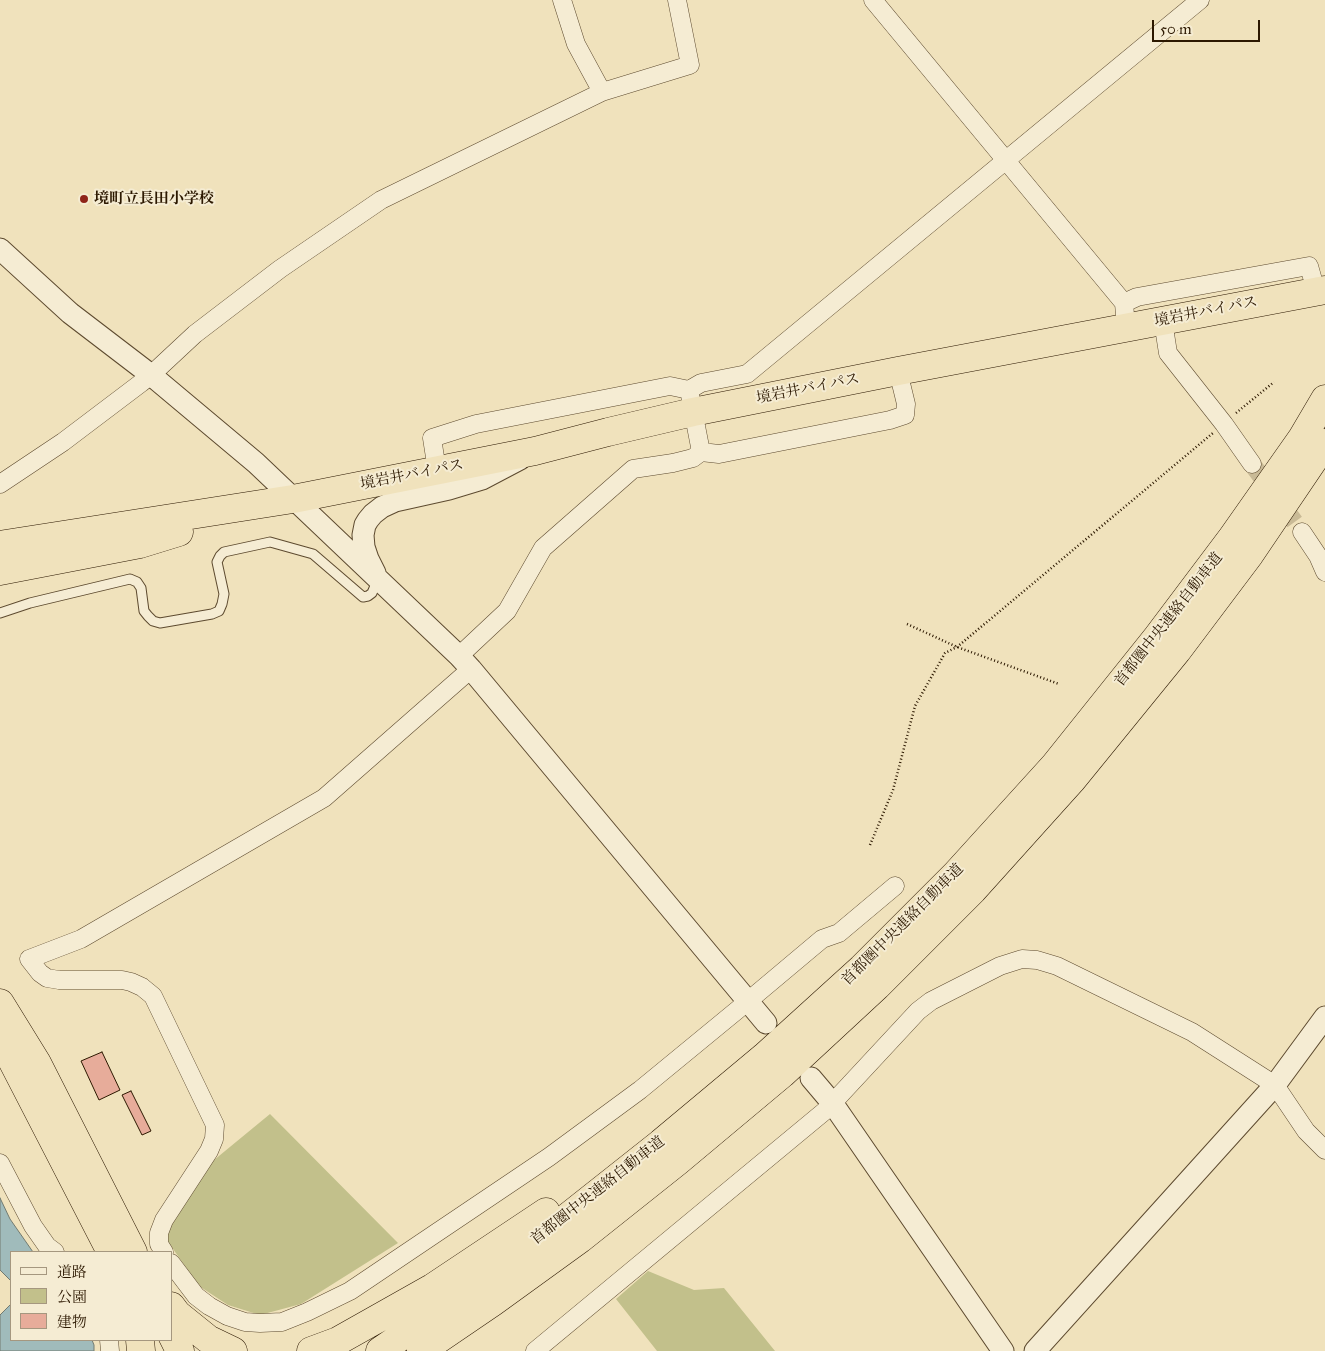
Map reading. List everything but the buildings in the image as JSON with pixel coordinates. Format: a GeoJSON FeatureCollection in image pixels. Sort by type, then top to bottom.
{"type":"FeatureCollection","features":[{"type":"Feature","properties":{"kind":"highway","name":"境岩井バイパス"},"geometry":{"type":"LineString","coordinates":[[0,546],[293,499],[535,451],[608,432],[691,401],[898,371],[1125,315],[1163,321],[1320,290]]}},
{"type":"Feature","properties":{"kind":"highway","name":"首都圏中央連絡自動車道"},"geometry":{"type":"LineString","coordinates":[[380,1351],[465,1293],[565,1219],[661,1143],[764,1057],[862,968],[943,888],[1054,766],[1158,636],[1232,539],[1302,438],[1325,400]]}},
{"type":"Feature","properties":{"kind":"highway","name":"首都圏中央連絡自動車道"},"geometry":{"type":"LineString","coordinates":[[421,1351],[580,1239],[678,1161],[782,1074],[877,986],[973,890],[1072,780],[1177,651],[1250,554],[1325,443]]}},
{"type":"Feature","properties":{"kind":"highway","name":"境岩井バイパス"},"geometry":{"type":"LineString","coordinates":[[0,571],[140,544],[293,499]]}},
{"type":"Feature","properties":{"kind":"highway"},"geometry":{"type":"LineString","coordinates":[[0,1004],[36,1063],[127,1250]]}},
{"type":"Feature","properties":{"kind":"highway"},"geometry":{"type":"LineString","coordinates":[[0,1037],[127,1250]]}},
{"type":"Feature","properties":{"kind":"highway"},"geometry":{"type":"LineString","coordinates":[[311,1351],[338,1341],[432,1288],[602,1174],[764,1057]]}},
{"type":"Feature","properties":{"kind":"highway"},"geometry":{"type":"LineString","coordinates":[[429,1351],[493,1302]]}},
{"type":"Feature","properties":{"kind":"highway"},"geometry":{"type":"LineString","coordinates":[[172,1307],[177,1314],[208,1339],[233,1351]]}},
{"type":"Feature","properties":{"kind":"highway"},"geometry":{"type":"LineString","coordinates":[[172,1335],[180,1351]]}},
{"type":"Feature","properties":{"kind":"street"},"geometry":{"type":"LineString","coordinates":[[562,0],[576,44],[602,92]]}},
{"type":"Feature","properties":{"kind":"street"},"geometry":{"type":"LineString","coordinates":[[0,484],[63,442],[151,375],[195,334],[264,281],[381,200],[602,92],[690,65],[677,0]]}},
{"type":"Feature","properties":{"kind":"street"},"geometry":{"type":"LineString","coordinates":[[873,0],[1006,160],[1125,315],[1138,297],[1310,266],[1320,290]]}},
{"type":"Feature","properties":{"kind":"street"},"geometry":{"type":"LineString","coordinates":[[701,452],[691,401],[701,383],[747,374],[1200,0]]}},
{"type":"Feature","properties":{"kind":"street"},"geometry":{"type":"LineString","coordinates":[[0,249],[70,312],[151,375],[256,463],[465,663],[766,1023]]}},
{"type":"Feature","properties":{"kind":"street"},"geometry":{"type":"LineString","coordinates":[[1163,321],[1168,353],[1224,424],[1252,464]]}},
{"type":"Feature","properties":{"kind":"street"},"geometry":{"type":"LineString","coordinates":[[163,1251],[159,1244],[158,1233],[164,1220],[209,1151],[214,1138],[214,1125],[153,996],[142,987],[122,980],[59,980],[46,978],[29,959],[81,939],[324,798],[465,663],[507,611],[543,548],[633,470],[687,460],[701,452],[719,454],[890,420],[905,415],[906,404],[898,371]]}},
{"type":"Feature","properties":{"kind":"street"},"geometry":{"type":"LineString","coordinates":[[437,470],[432,438],[476,424],[670,386],[691,401]]}},
{"type":"Feature","properties":{"kind":"street"},"geometry":{"type":"LineString","coordinates":[[378,578],[368,559],[363,535],[365,525],[382,506],[395,501],[482,480],[535,451]]}},
{"type":"Feature","properties":{"kind":"street"},"geometry":{"type":"LineString","coordinates":[[1302,532],[1318,556],[1325,572]]}},
{"type":"Feature","properties":{"kind":"street"},"geometry":{"type":"LineString","coordinates":[[172,1264],[196,1296],[227,1316],[245,1322],[282,1322],[350,1291],[549,1157],[640,1090],[822,939],[839,933],[894,886]]}},
{"type":"Feature","properties":{"kind":"street"},"geometry":{"type":"LineString","coordinates":[[535,1351],[833,1104],[918,1010],[931,1001],[1000,966],[1022,959],[1037,960],[1057,966],[1192,1032],[1275,1085],[1306,1131],[1325,1150]]}},
{"type":"Feature","properties":{"kind":"street"},"geometry":{"type":"LineString","coordinates":[[1035,1351],[1275,1085],[1325,1017]]}},
{"type":"Feature","properties":{"kind":"street"},"geometry":{"type":"LineString","coordinates":[[811,1078],[833,1104],[1002,1351]]}},
{"type":"Feature","properties":{"kind":"street"},"geometry":{"type":"LineString","coordinates":[[0,1164],[32,1226],[53,1251]]}},
{"type":"Feature","properties":{"kind":"lane"},"geometry":{"type":"LineString","coordinates":[[0,613],[30,603],[130,580],[137,582],[141,588],[144,611],[153,621],[160,622],[212,614],[219,611],[224,594],[217,562],[220,556],[224,552],[270,542],[313,554],[363,597],[372,593],[378,578]]}},
{"type":"Feature","properties":{"kind":"path"},"geometry":{"type":"LineString","coordinates":[[870,845],[893,790],[915,706],[945,653],[957,646],[1274,382]]}},
{"type":"Feature","properties":{"kind":"path"},"geometry":{"type":"LineString","coordinates":[[907,624],[957,646],[1059,684]]}},
{"type":"Feature","properties":{"kind":"green space"},"geometry":{"type":"Polygon","coordinates":[[[270,1114],[398,1243],[301,1304],[260,1315],[228,1305],[199,1286],[166,1239],[169,1221],[208,1165],[270,1114]]]}},
{"type":"Feature","properties":{"kind":"green space"},"geometry":{"type":"Polygon","coordinates":[[[648,1271],[694,1290],[724,1288],[775,1351],[657,1351],[616,1299],[648,1271]]]}},
{"type":"Feature","properties":{"kind":"water"},"geometry":{"type":"Polygon","coordinates":[[[0,1198],[10,1219],[32,1251],[10,1251],[10,1280],[0,1270],[0,1198]]]}},
{"type":"Feature","properties":{"kind":"water"},"geometry":{"type":"Polygon","coordinates":[[[10,1305],[10,1341],[92,1341],[94,1351],[0,1351],[0,1315],[10,1305]]]}},
{"type":"Feature","properties":{"kind":"tunnel"},"geometry":{"type":"LineString","coordinates":[[1252,464],[1302,532]]}},
{"type":"Feature","properties":{"kind":"place","name":"境町立長田小学校"},"geometry":{"type":"Point","coordinates":[84,199]}}]}
